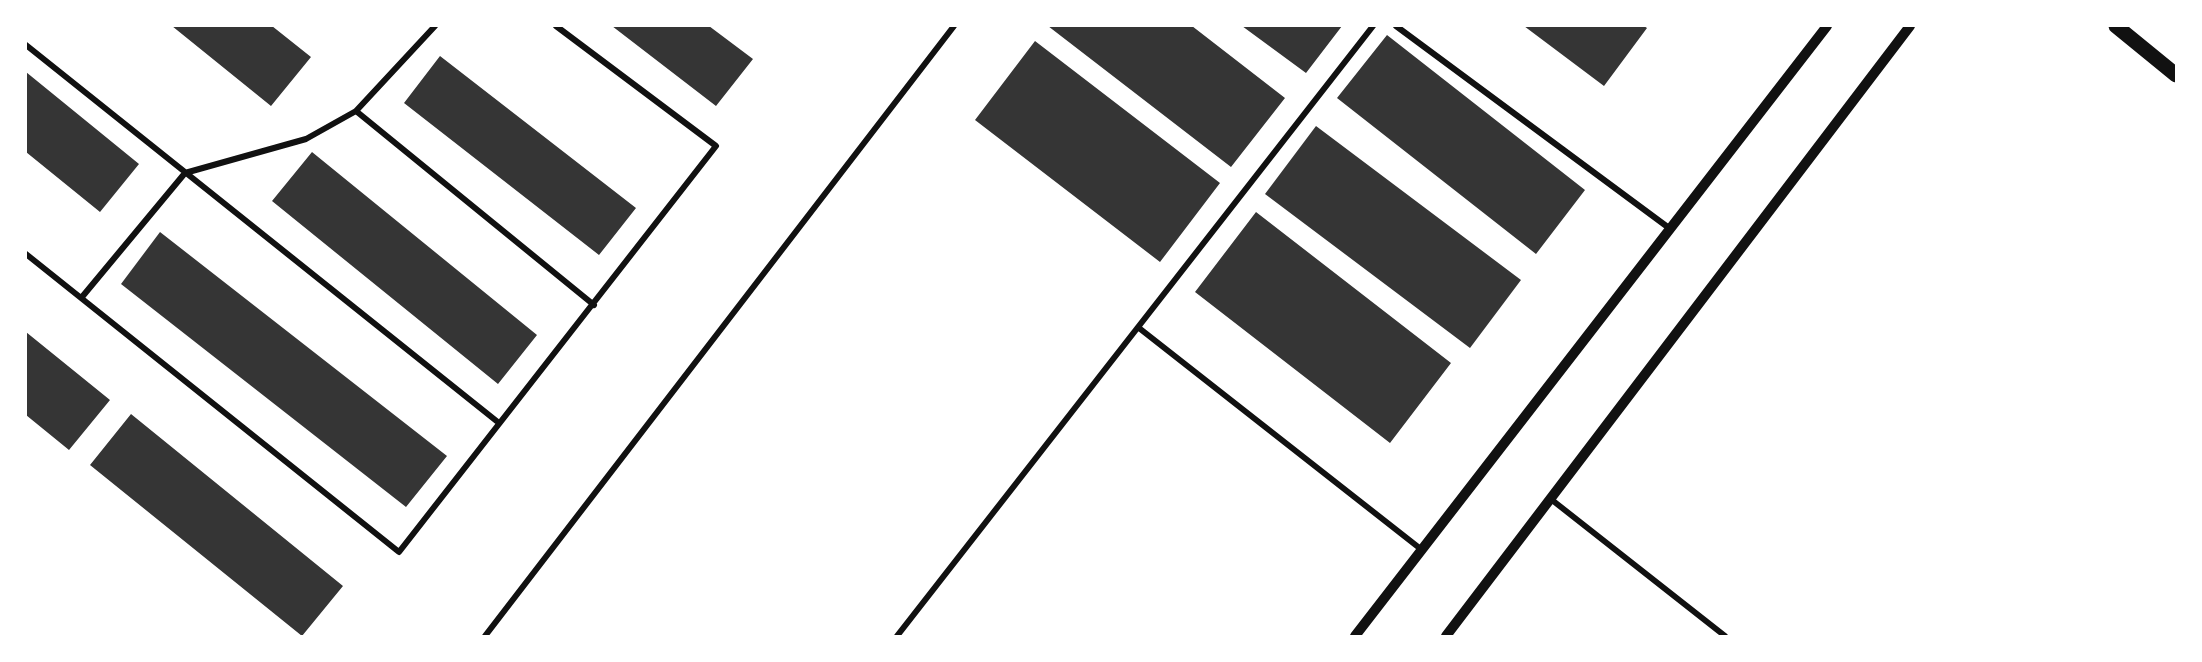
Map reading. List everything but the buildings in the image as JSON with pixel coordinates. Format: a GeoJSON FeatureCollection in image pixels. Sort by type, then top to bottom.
{"type":"FeatureCollection","features":[{"type":"Feature","properties":{"kind":"main road"},"geometry":{"type":"LineString","coordinates":[[2116,26],[2176,75]]}},
{"type":"Feature","properties":{"kind":"street"},"geometry":{"type":"LineString","coordinates":[[82,297],[185,173],[306,139],[356,111],[435,26]]}},
{"type":"Feature","properties":{"kind":"street"},"geometry":{"type":"LineString","coordinates":[[26,254],[399,552],[716,146],[556,26]]}},
{"type":"Feature","properties":{"kind":"street"},"geometry":{"type":"LineString","coordinates":[[485,636],[954,26]]}},
{"type":"Feature","properties":{"kind":"street"},"geometry":{"type":"LineString","coordinates":[[897,636],[1373,26]]}},
{"type":"Feature","properties":{"kind":"street"},"geometry":{"type":"LineString","coordinates":[[1395,26],[1669,228]]}},
{"type":"Feature","properties":{"kind":"street"},"geometry":{"type":"LineString","coordinates":[[1355,636],[1827,26]]}},
{"type":"Feature","properties":{"kind":"street"},"geometry":{"type":"LineString","coordinates":[[1446,636],[1552,500],[1910,26]]}},
{"type":"Feature","properties":{"kind":"street"},"geometry":{"type":"LineString","coordinates":[[26,45],[500,423]]}},
{"type":"Feature","properties":{"kind":"street"},"geometry":{"type":"LineString","coordinates":[[356,111],[594,305]]}},
{"type":"Feature","properties":{"kind":"street"},"geometry":{"type":"LineString","coordinates":[[1139,328],[1422,550]]}},
{"type":"Feature","properties":{"kind":"street"},"geometry":{"type":"LineString","coordinates":[[1552,500],[1725,636]]}}]}
